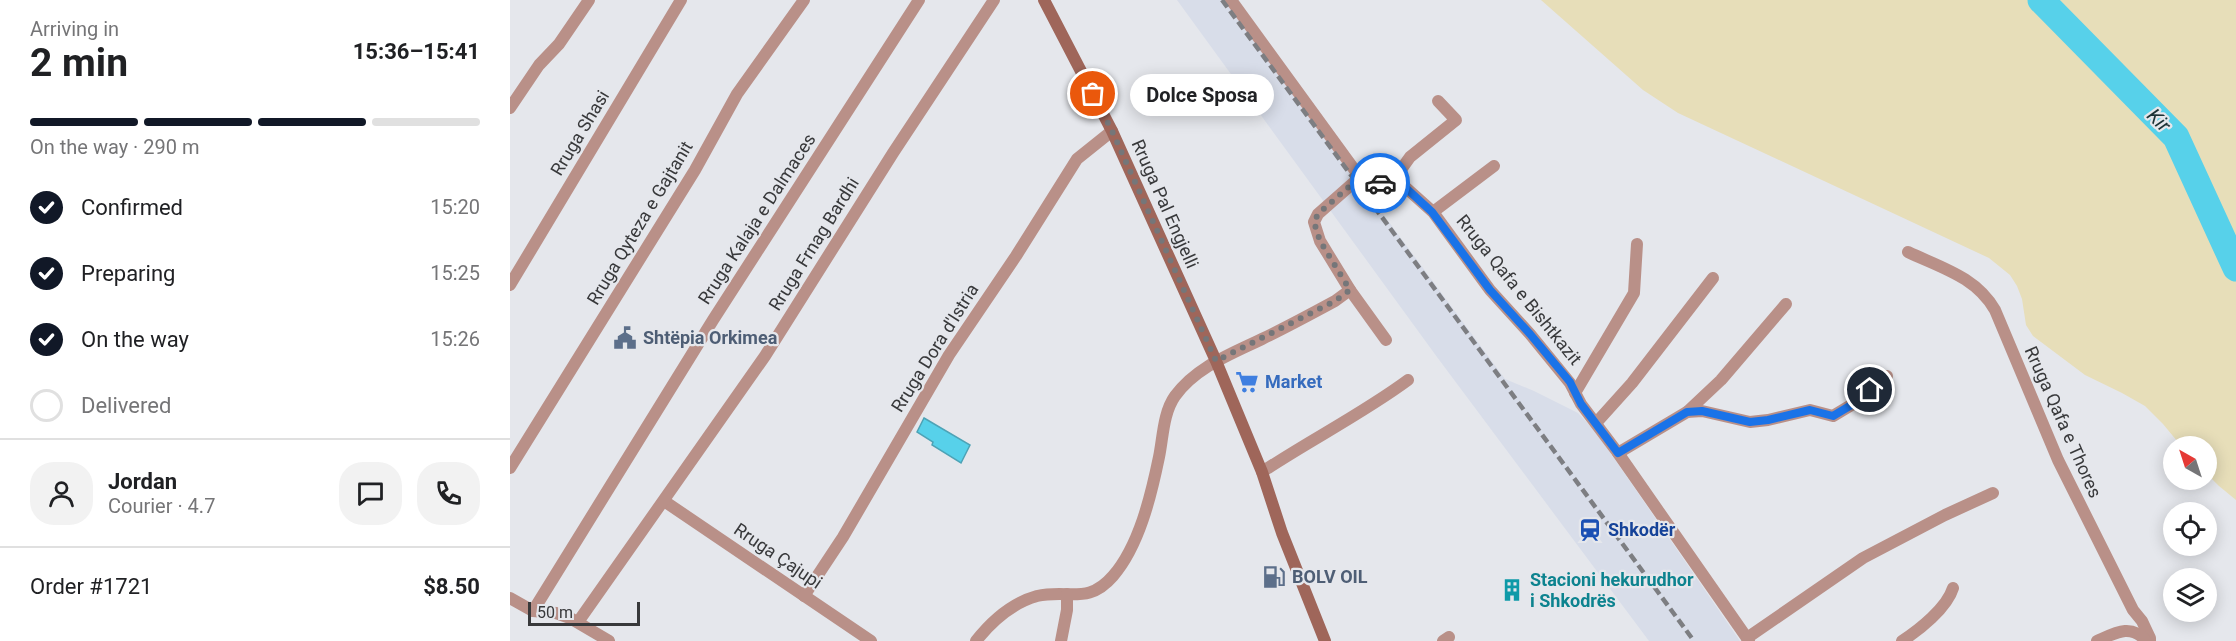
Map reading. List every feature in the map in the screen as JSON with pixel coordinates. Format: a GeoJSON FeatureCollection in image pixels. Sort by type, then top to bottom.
{"type":"FeatureCollection","features":[{"type":"Feature","properties":{"kind":"main road","name":"Rruga Pal Engjelli"},"geometry":{"type":"LineString","coordinates":[[1044,0],[1112,131],[1216,361],[1262,472],[1282,533],[1325,641]]}},
{"type":"Feature","properties":{"kind":"street"},"geometry":{"type":"LineString","coordinates":[[510,108],[539,65],[559,44],[589,0]]}},
{"type":"Feature","properties":{"kind":"street","name":"Rruga Shasi"},"geometry":{"type":"LineString","coordinates":[[510,285],[681,0]]}},
{"type":"Feature","properties":{"kind":"street","name":"Rruga Qyteza e Gajtanit"},"geometry":{"type":"LineString","coordinates":[[510,468],[694,170],[737,94],[804,0]]}},
{"type":"Feature","properties":{"kind":"street","name":"Rruga Kalaja e Dalmaces"},"geometry":{"type":"LineString","coordinates":[[534,611],[713,321],[919,0]]}},
{"type":"Feature","properties":{"kind":"street","name":"Rruga Frnag Bardhi"},"geometry":{"type":"LineString","coordinates":[[578,622],[765,356],[893,153],[994,0]]}},
{"type":"Feature","properties":{"kind":"street"},"geometry":{"type":"LineString","coordinates":[[1231,0],[1367,187],[1395,178],[1410,157],[1456,120],[1438,101]]}},
{"type":"Feature","properties":{"kind":"street","name":"Rruga Dora d'Istria"},"geometry":{"type":"LineString","coordinates":[[804,596],[843,537],[949,355],[1016,256],[1077,159],[1112,131]]}},
{"type":"Feature","properties":{"kind":"street","name":"Rruga Qafa e Bishtkazit"},"geometry":{"type":"LineString","coordinates":[[1432,212],[1494,166]]}},
{"type":"Feature","properties":{"kind":"street"},"geometry":{"type":"LineString","coordinates":[[1360,177],[1318,214],[1314,222],[1320,241],[1350,290],[1386,340]]}},
{"type":"Feature","properties":{"kind":"street","name":"Rruga Qafa e Bishtkazit"},"geometry":{"type":"LineString","coordinates":[[1395,178],[1432,212],[1490,290],[1570,382],[1575,393],[1748,639],[1863,558],[1993,493]]}},
{"type":"Feature","properties":{"kind":"street","name":"Rruga Qafa e Bishtkazit"},"geometry":{"type":"LineString","coordinates":[[1575,393],[1634,293],[1637,244]]}},
{"type":"Feature","properties":{"kind":"street","name":"Rruga Qafa e Thores"},"geometry":{"type":"LineString","coordinates":[[1908,252],[1965,279],[1987,297],[1995,310],[2058,460],[2133,610],[2150,638],[2148,641],[2139,633],[2130,630],[2097,641]]}},
{"type":"Feature","properties":{"kind":"street"},"geometry":{"type":"LineString","coordinates":[[1596,423],[1632,383],[1713,278]]}},
{"type":"Feature","properties":{"kind":"street"},"geometry":{"type":"LineString","coordinates":[[976,641],[993,620],[1022,603],[1036,597],[1088,594],[1101,587],[1124,560],[1135,540],[1174,398],[1194,376],[1216,361],[1335,301],[1350,290]]}},
{"type":"Feature","properties":{"kind":"street"},"geometry":{"type":"LineString","coordinates":[[1618,453],[1687,412],[1721,380],[1786,304]]}},
{"type":"Feature","properties":{"kind":"street"},"geometry":{"type":"LineString","coordinates":[[1687,412],[1702,411],[1750,422],[1810,410],[1833,416],[1853,404],[1887,376]]}},
{"type":"Feature","properties":{"kind":"street"},"geometry":{"type":"LineString","coordinates":[[1262,472],[1372,406],[1408,380]]}},
{"type":"Feature","properties":{"kind":"street","name":"Rruga Çajupi"},"geometry":{"type":"LineString","coordinates":[[664,501],[871,641]]}},
{"type":"Feature","properties":{"kind":"street"},"geometry":{"type":"LineString","coordinates":[[1902,641],[1917,631],[1943,604],[1953,588]]}},
{"type":"Feature","properties":{"kind":"street"},"geometry":{"type":"LineString","coordinates":[[1061,641],[1067,610],[1067,594]]}},
{"type":"Feature","properties":{"kind":"street"},"geometry":{"type":"LineString","coordinates":[[510,598],[534,611],[561,614],[609,641]]}},
{"type":"Feature","properties":{"kind":"shaded area"},"geometry":{"type":"Polygon","coordinates":[[[1177,0],[1225,0],[1505,379],[1578,413],[1596,432],[1740,641],[1649,641],[1437,357],[1177,0]]]}},
{"type":"Feature","properties":{"kind":"sand"},"geometry":{"type":"Polygon","coordinates":[[[1541,0],[2236,0],[2236,500],[2217,484],[2217,436],[2173,436],[2145,406],[2085,375],[2033,336],[2026,325],[2022,299],[2017,286],[2010,275],[1989,258],[1678,113],[1643,90],[1541,0]]]}},
{"type":"Feature","properties":{"kind":"water"},"geometry":{"type":"Polygon","coordinates":[[[924,418],[970,445],[961,463],[932,445],[933,442],[917,432],[924,418]]]}},
{"type":"Feature","properties":{"kind":"waterway","name":"Kir"},"geometry":{"type":"LineString","coordinates":[[2041,0],[2176,137],[2236,268]]}},
{"type":"Feature","properties":{"kind":"railway"},"geometry":{"type":"LineString","coordinates":[[1222,0],[1694,641]]}},
{"type":"Feature","properties":{"kind":"way so far"},"geometry":{"type":"LineString","coordinates":[[1093,94],[1216,361],[1335,301],[1350,290],[1320,241],[1314,222],[1318,214],[1360,177],[1367,187],[1380,183]]}},
{"type":"Feature","properties":{"kind":"place","name":"Dolce Sposa"},"geometry":{"type":"Point","coordinates":[1093,94]}},
{"type":"Feature","properties":{"kind":"place","name":"Shtëpia Orkimea"},"geometry":{"type":"Point","coordinates":[625,338]}},
{"type":"Feature","properties":{"kind":"place","name":"Market"},"geometry":{"type":"Point","coordinates":[1247,382]}},
{"type":"Feature","properties":{"kind":"place","name":"Shkodër"},"geometry":{"type":"Point","coordinates":[1590,530]}},
{"type":"Feature","properties":{"kind":"place","name":"BOLV OIL"},"geometry":{"type":"Point","coordinates":[1274,577]}},
{"type":"Feature","properties":{"kind":"place","name":"Stacioni hekurudhor i Shkodrës"},"geometry":{"type":"Point","coordinates":[1512,590]}},
{"type":"Feature","properties":{"kind":"route"},"geometry":{"type":"LineString","coordinates":[[1380,183],[1395,178],[1432,212],[1490,290],[1570,382],[1581,404],[1618,453],[1687,412],[1702,411],[1750,422],[1810,410],[1833,416],[1870,390]]}}]}
